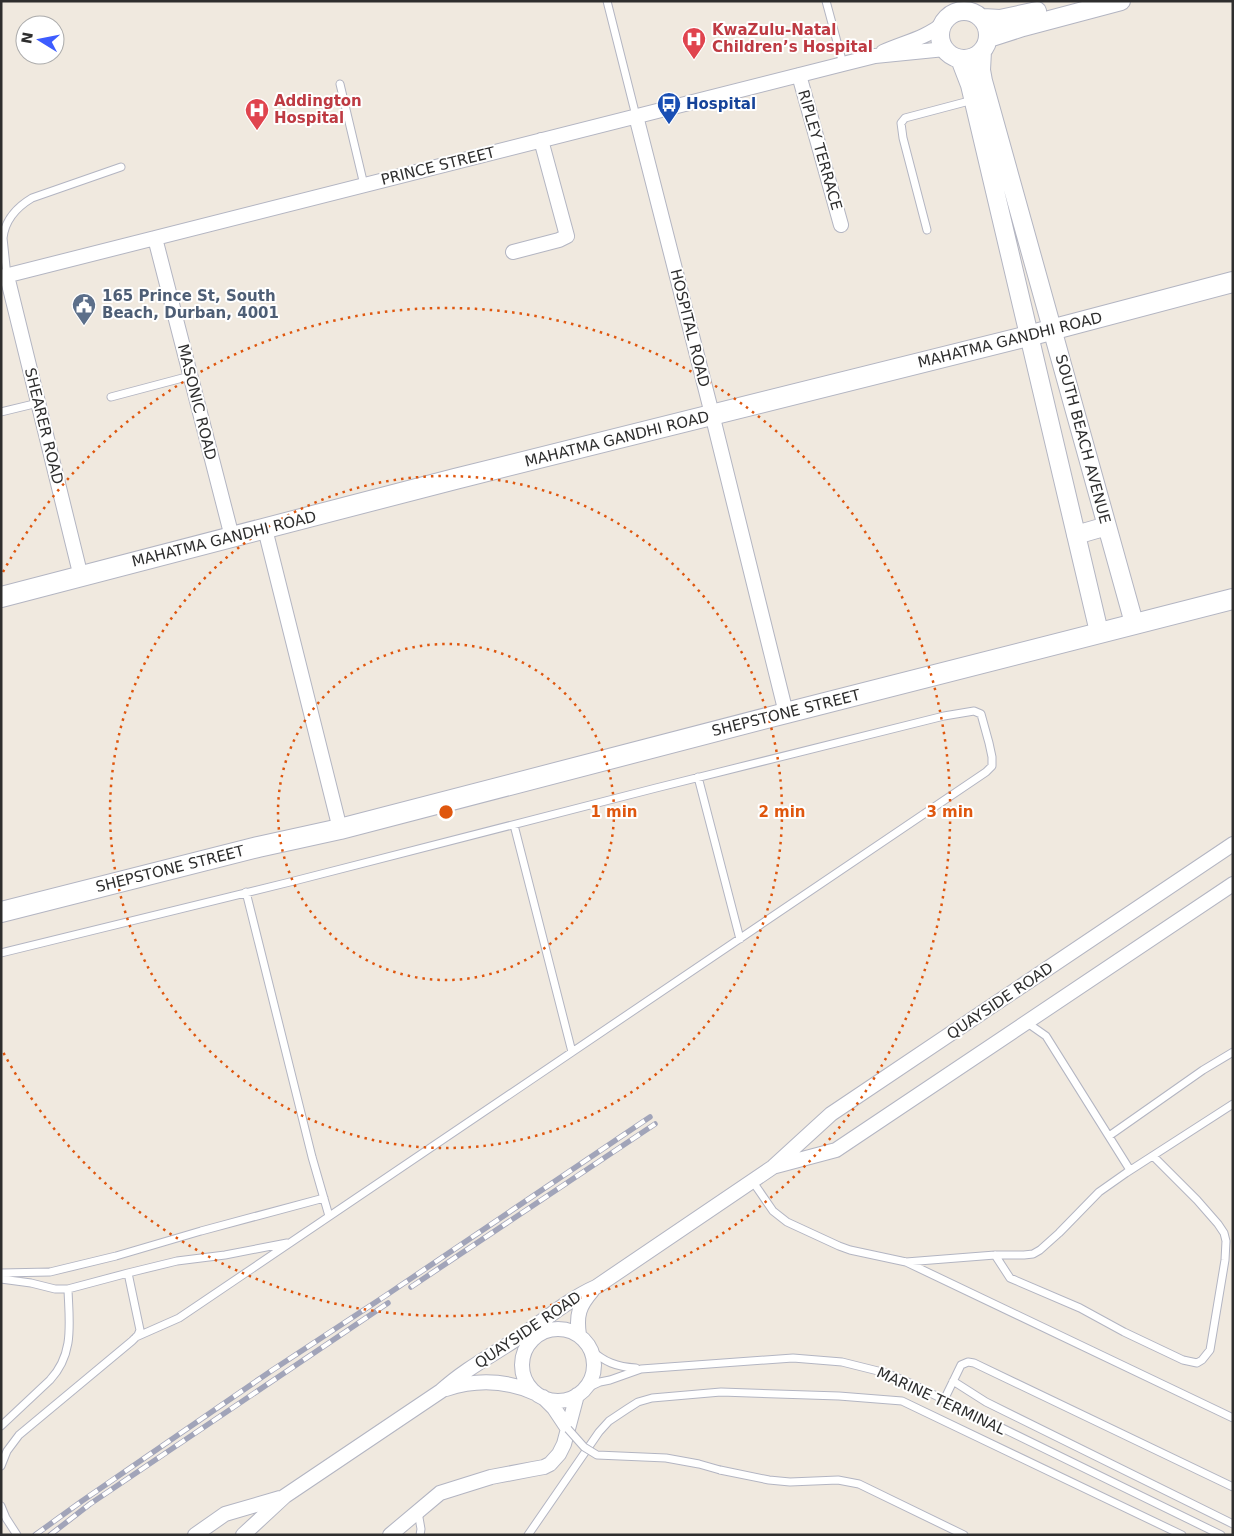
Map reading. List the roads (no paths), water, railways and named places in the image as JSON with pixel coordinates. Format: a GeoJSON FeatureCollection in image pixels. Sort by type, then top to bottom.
{"type":"FeatureCollection","features":[{"type":"Feature","properties":{"kind":"main road","name":"MAHATMA GANDHI ROAD"},"geometry":{"type":"LineString","coordinates":[[1,597],[456,479],[1028,336],[1233,282]]}},
{"type":"Feature","properties":{"kind":"main road","name":"SHEPSTONE STREET"},"geometry":{"type":"LineString","coordinates":[[1,912],[340,829],[786,712],[1233,599]]}},
{"type":"Feature","properties":{"kind":"street"},"geometry":{"type":"LineString","coordinates":[[1075,1],[1000,19],[972,10],[946,13],[940,32],[941,41],[945,50],[951,56],[969,59],[977,56],[986,45],[1023,27],[1121,1]]}},
{"type":"Feature","properties":{"kind":"street"},"geometry":{"type":"LineString","coordinates":[[972,10],[986,24],[986,45]]}},
{"type":"Feature","properties":{"kind":"street","name":"PRINCE STREET"},"geometry":{"type":"LineString","coordinates":[[875,56],[930,34],[946,13]]}},
{"type":"Feature","properties":{"kind":"street","name":"SOUTH BEACH AVENUE"},"geometry":{"type":"LineString","coordinates":[[986,45],[982,75],[1134,624]]}},
{"type":"Feature","properties":{"kind":"street","name":"PRINCE STREET"},"geometry":{"type":"LineString","coordinates":[[4,277],[875,56],[945,50]]}},
{"type":"Feature","properties":{"kind":"street","name":"SOUTH BEACH AVENUE"},"geometry":{"type":"LineString","coordinates":[[960,59],[974,100],[1099,632]]}},
{"type":"Feature","properties":{"kind":"street","name":"RIPLEY TERRACE"},"geometry":{"type":"LineString","coordinates":[[799,76],[841,225]]}},
{"type":"Feature","properties":{"kind":"street","name":"HOSPITAL ROAD"},"geometry":{"type":"LineString","coordinates":[[636,116],[786,712]]}},
{"type":"Feature","properties":{"kind":"street"},"geometry":{"type":"LineString","coordinates":[[512,252],[559,240],[567,236],[541,140]]}},
{"type":"Feature","properties":{"kind":"street","name":"MASONIC ROAD"},"geometry":{"type":"LineString","coordinates":[[155,238],[232,537]]}},
{"type":"Feature","properties":{"kind":"street","name":"SHEARER ROAD"},"geometry":{"type":"LineString","coordinates":[[4,277],[38,403],[81,577]]}},
{"type":"Feature","properties":{"kind":"street"},"geometry":{"type":"LineString","coordinates":[[1053,439],[1081,431]]}},
{"type":"Feature","properties":{"kind":"street"},"geometry":{"type":"LineString","coordinates":[[1076,535],[1107,526]]}},
{"type":"Feature","properties":{"kind":"street"},"geometry":{"type":"LineString","coordinates":[[265,529],[340,829]]}},
{"type":"Feature","properties":{"kind":"street","name":"QUAYSIDE ROAD"},"geometry":{"type":"LineString","coordinates":[[243,1535],[284,1496],[441,1391],[454,1379],[753,1182],[773,1167],[831,1114],[1233,844]]}},
{"type":"Feature","properties":{"kind":"street","name":"QUAYSIDE ROAD"},"geometry":{"type":"LineString","coordinates":[[773,1167],[836,1150],[1233,884]]}},
{"type":"Feature","properties":{"kind":"street"},"geometry":{"type":"LineString","coordinates":[[579,1335],[577,1319],[579,1310],[583,1301],[596,1287]]}},
{"type":"Feature","properties":{"kind":"street"},"geometry":{"type":"LineString","coordinates":[[555,1312],[542,1333],[531,1342],[525,1352],[523,1363],[524,1375],[529,1385],[554,1408],[568,1430]]}},
{"type":"Feature","properties":{"kind":"street"},"geometry":{"type":"LineString","coordinates":[[390,1535],[440,1493],[491,1476],[544,1467],[559,1454],[580,1393],[590,1381],[594,1371],[594,1359],[590,1349],[579,1335],[569,1330],[557,1329],[519,1337]]}},
{"type":"Feature","properties":{"kind":"street"},"geometry":{"type":"LineString","coordinates":[[441,1391],[462,1384],[485,1382],[512,1384],[554,1400],[566,1400],[580,1393]]}},
{"type":"Feature","properties":{"kind":"street","name":"QUAYSIDE ROAD"},"geometry":{"type":"LineString","coordinates":[[195,1535],[225,1514],[284,1496]]}},
{"type":"Feature","properties":{"kind":"lane","name":"HOSPITAL ROAD"},"geometry":{"type":"LineString","coordinates":[[607,1],[636,116]]}},
{"type":"Feature","properties":{"kind":"lane"},"geometry":{"type":"LineString","coordinates":[[826,1],[842,64]]}},
{"type":"Feature","properties":{"kind":"lane"},"geometry":{"type":"LineString","coordinates":[[340,84],[364,185]]}},
{"type":"Feature","properties":{"kind":"lane"},"geometry":{"type":"LineString","coordinates":[[927,230],[901,123],[905,118],[974,100]]}},
{"type":"Feature","properties":{"kind":"lane"},"geometry":{"type":"LineString","coordinates":[[4,277],[3,232],[10,218],[21,205],[32,198],[121,167]]}},
{"type":"Feature","properties":{"kind":"lane"},"geometry":{"type":"LineString","coordinates":[[111,397],[190,376]]}},
{"type":"Feature","properties":{"kind":"lane"},"geometry":{"type":"LineString","coordinates":[[1,412],[38,403]]}},
{"type":"Feature","properties":{"kind":"lane"},"geometry":{"type":"LineString","coordinates":[[1,953],[935,719],[976,711],[980,712],[986,729],[992,763],[991,768],[986,772],[179,1318],[136,1337],[19,1436],[11,1445],[1,1466]]}},
{"type":"Feature","properties":{"kind":"lane"},"geometry":{"type":"LineString","coordinates":[[698,777],[740,939]]}},
{"type":"Feature","properties":{"kind":"lane"},"geometry":{"type":"LineString","coordinates":[[514,825],[572,1052]]}},
{"type":"Feature","properties":{"kind":"lane"},"geometry":{"type":"LineString","coordinates":[[246,892],[329,1216]]}},
{"type":"Feature","properties":{"kind":"lane"},"geometry":{"type":"LineString","coordinates":[[1026,1022],[1046,1036],[1130,1170]]}},
{"type":"Feature","properties":{"kind":"lane"},"geometry":{"type":"LineString","coordinates":[[1109,1136],[1195,1075],[1233,1052]]}},
{"type":"Feature","properties":{"kind":"lane"},"geometry":{"type":"LineString","coordinates":[[906,1262],[1033,1254],[1040,1250],[1099,1192],[1233,1104]]}},
{"type":"Feature","properties":{"kind":"lane"},"geometry":{"type":"LineString","coordinates":[[995,1255],[1010,1278],[1080,1308],[1124,1332],[1183,1360],[1197,1363],[1202,1360],[1210,1350],[1225,1260],[1226,1241],[1224,1233],[1218,1224],[1153,1156]]}},
{"type":"Feature","properties":{"kind":"lane"},"geometry":{"type":"LineString","coordinates":[[753,1182],[774,1211],[787,1222],[844,1248],[906,1262],[1233,1418]]}},
{"type":"Feature","properties":{"kind":"lane"},"geometry":{"type":"LineString","coordinates":[[1,1273],[50,1272],[116,1256],[324,1198]]}},
{"type":"Feature","properties":{"kind":"lane"},"geometry":{"type":"LineString","coordinates":[[1,1279],[31,1282],[55,1289],[68,1289],[177,1261],[225,1256],[290,1243]]}},
{"type":"Feature","properties":{"kind":"lane"},"geometry":{"type":"LineString","coordinates":[[128,1273],[140,1330],[136,1337]]}},
{"type":"Feature","properties":{"kind":"lane"},"geometry":{"type":"LineString","coordinates":[[1,1426],[50,1380],[63,1362],[69,1339],[68,1289]]}},
{"type":"Feature","properties":{"kind":"lane"},"geometry":{"type":"LineString","coordinates":[[590,1349],[608,1362],[626,1367],[641,1368]]}},
{"type":"Feature","properties":{"kind":"lane","name":"MARINE TERMINAL"},"geometry":{"type":"LineString","coordinates":[[580,1393],[600,1382],[641,1368],[793,1358],[842,1362],[898,1378],[1221,1535]]}},
{"type":"Feature","properties":{"kind":"lane"},"geometry":{"type":"LineString","coordinates":[[944,1400],[961,1365],[968,1362],[974,1363],[1233,1487]]}},
{"type":"Feature","properties":{"kind":"lane"},"geometry":{"type":"LineString","coordinates":[[953,1381],[986,1402],[1233,1524]]}},
{"type":"Feature","properties":{"kind":"lane"},"geometry":{"type":"LineString","coordinates":[[528,1535],[609,1421],[627,1408],[652,1398],[721,1392],[839,1396],[902,1401],[1182,1535]]}},
{"type":"Feature","properties":{"kind":"lane"},"geometry":{"type":"LineString","coordinates":[[568,1430],[584,1447],[597,1455],[666,1458],[769,1480],[790,1482],[838,1480],[858,1484],[964,1535]]}},
{"type":"Feature","properties":{"kind":"lane"},"geometry":{"type":"LineString","coordinates":[[1,1506],[17,1535]]}},
{"type":"Feature","properties":{"kind":"lane"},"geometry":{"type":"LineString","coordinates":[[420,1535],[421,1508]]}},
{"type":"Feature","properties":{"kind":"railway"},"geometry":{"type":"LineString","coordinates":[[35,1535],[271,1371],[650,1117]]}},
{"type":"Feature","properties":{"kind":"railway"},"geometry":{"type":"LineString","coordinates":[[411,1287],[655,1124]]}},
{"type":"Feature","properties":{"kind":"railway"},"geometry":{"type":"LineString","coordinates":[[50,1535],[90,1504],[388,1303]]}},
{"type":"Feature","properties":{"kind":"place","name":"KwaZulu-Natal Children’s Hospital"},"geometry":{"type":"Point","coordinates":[694,60]}},
{"type":"Feature","properties":{"kind":"place","name":"Hospital"},"geometry":{"type":"Point","coordinates":[669,125]}},
{"type":"Feature","properties":{"kind":"place","name":"Addington Hospital"},"geometry":{"type":"Point","coordinates":[257,131]}},
{"type":"Feature","properties":{"kind":"place","name":"165 Prince St, South Beach, Durban, 4001"},"geometry":{"type":"Point","coordinates":[84,326]}}]}
